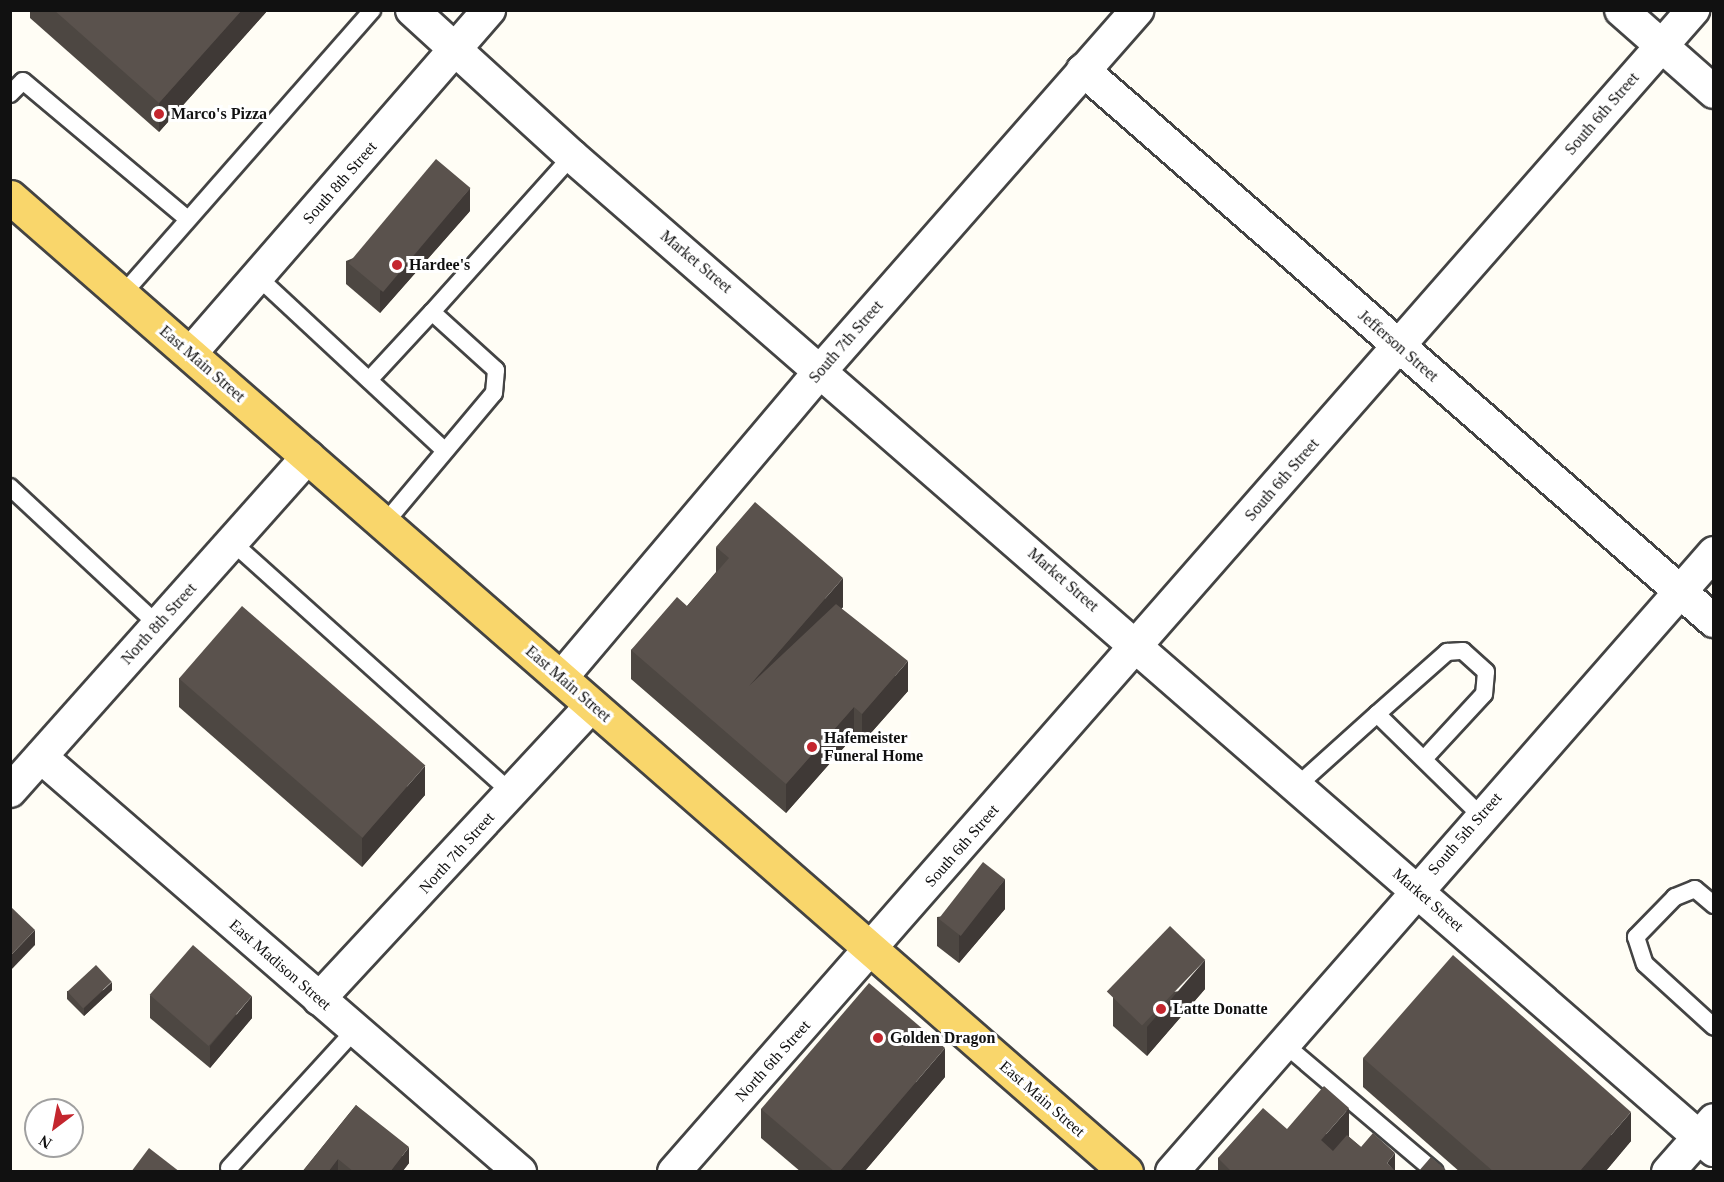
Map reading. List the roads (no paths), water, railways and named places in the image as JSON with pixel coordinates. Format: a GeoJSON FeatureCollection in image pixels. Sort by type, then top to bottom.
{"type":"FeatureCollection","features":[{"type":"Feature","properties":{"kind":"main road","name":"East Main Street"},"geometry":{"type":"LineString","coordinates":[[10,197],[1126,1172]]}},
{"type":"Feature","properties":{"kind":"street","name":"Market Street"},"geometry":{"type":"LineString","coordinates":[[412,10],[572,156],[822,369],[1416,890],[1709,1135]]}},
{"type":"Feature","properties":{"kind":"street","name":"South 8th Street"},"geometry":{"type":"LineString","coordinates":[[190,354],[489,10]]}},
{"type":"Feature","properties":{"kind":"street","name":"South 7th Street"},"geometry":{"type":"LineString","coordinates":[[561,678],[822,369],[1137,10]]}},
{"type":"Feature","properties":{"kind":"street"},"geometry":{"type":"LineString","coordinates":[[1621,10],[1713,92]]}},
{"type":"Feature","properties":{"kind":"street","name":"South 6th Street"},"geometry":{"type":"LineString","coordinates":[[872,950],[1693,10]]}},
{"type":"Feature","properties":{"kind":"street","name":"Jefferson Street"},"geometry":{"type":"LineString","coordinates":[[1083,70],[1713,621]]}},
{"type":"Feature","properties":{"kind":"street","name":"North 8th Street"},"geometry":{"type":"LineString","coordinates":[[10,791],[308,457]]}},
{"type":"Feature","properties":{"kind":"street","name":"South 5th Street"},"geometry":{"type":"LineString","coordinates":[[1172,1172],[1480,816],[1713,553]]}},
{"type":"Feature","properties":{"kind":"street","name":"North 7th Street"},"geometry":{"type":"LineString","coordinates":[[319,999],[592,705]]}},
{"type":"Feature","properties":{"kind":"street","name":"East Madison Street"},"geometry":{"type":"LineString","coordinates":[[40,757],[520,1172]]}},
{"type":"Feature","properties":{"kind":"street","name":"North 6th Street"},"geometry":{"type":"LineString","coordinates":[[674,1172],[872,950]]}},
{"type":"Feature","properties":{"kind":"street"},"geometry":{"type":"LineString","coordinates":[[1668,1172],[1709,1135]]}},
{"type":"Feature","properties":{"kind":"lane"},"geometry":{"type":"LineString","coordinates":[[122,294],[186,218],[372,10]]}},
{"type":"Feature","properties":{"kind":"lane"},"geometry":{"type":"LineString","coordinates":[[10,94],[23,81],[186,218]]}},
{"type":"Feature","properties":{"kind":"lane"},"geometry":{"type":"LineString","coordinates":[[369,380],[572,156]]}},
{"type":"Feature","properties":{"kind":"lane"},"geometry":{"type":"LineString","coordinates":[[258,277],[446,451]]}},
{"type":"Feature","properties":{"kind":"lane"},"geometry":{"type":"LineString","coordinates":[[384,524],[494,393],[496,370],[432,312]]}},
{"type":"Feature","properties":{"kind":"lane"},"geometry":{"type":"LineString","coordinates":[[10,487],[158,625]]}},
{"type":"Feature","properties":{"kind":"lane"},"geometry":{"type":"LineString","coordinates":[[232,542],[512,793]]}},
{"type":"Feature","properties":{"kind":"lane"},"geometry":{"type":"LineString","coordinates":[[1298,786],[1446,652],[1463,651],[1486,672],[1484,694],[1424,759]]}},
{"type":"Feature","properties":{"kind":"lane"},"geometry":{"type":"LineString","coordinates":[[1377,714],[1480,816]]}},
{"type":"Feature","properties":{"kind":"lane"},"geometry":{"type":"LineString","coordinates":[[1713,906],[1695,889],[1676,897],[1636,937],[1645,964],[1713,1027]]}},
{"type":"Feature","properties":{"kind":"lane"},"geometry":{"type":"LineString","coordinates":[[230,1168],[355,1030]]}},
{"type":"Feature","properties":{"kind":"lane"},"geometry":{"type":"LineString","coordinates":[[1283,1043],[1436,1172]]}},
{"type":"Feature","properties":{"kind":"place","name":"Marco's Pizza"},"geometry":{"type":"Point","coordinates":[159,114]}},
{"type":"Feature","properties":{"kind":"place","name":"Hardee's"},"geometry":{"type":"Point","coordinates":[397,265]}},
{"type":"Feature","properties":{"kind":"place","name":"Hafemeister Funeral Home"},"geometry":{"type":"Point","coordinates":[812,747]}},
{"type":"Feature","properties":{"kind":"place","name":"Latte Donatte"},"geometry":{"type":"Point","coordinates":[1161,1009]}},
{"type":"Feature","properties":{"kind":"place","name":"Golden Dragon"},"geometry":{"type":"Point","coordinates":[878,1038]}}]}
